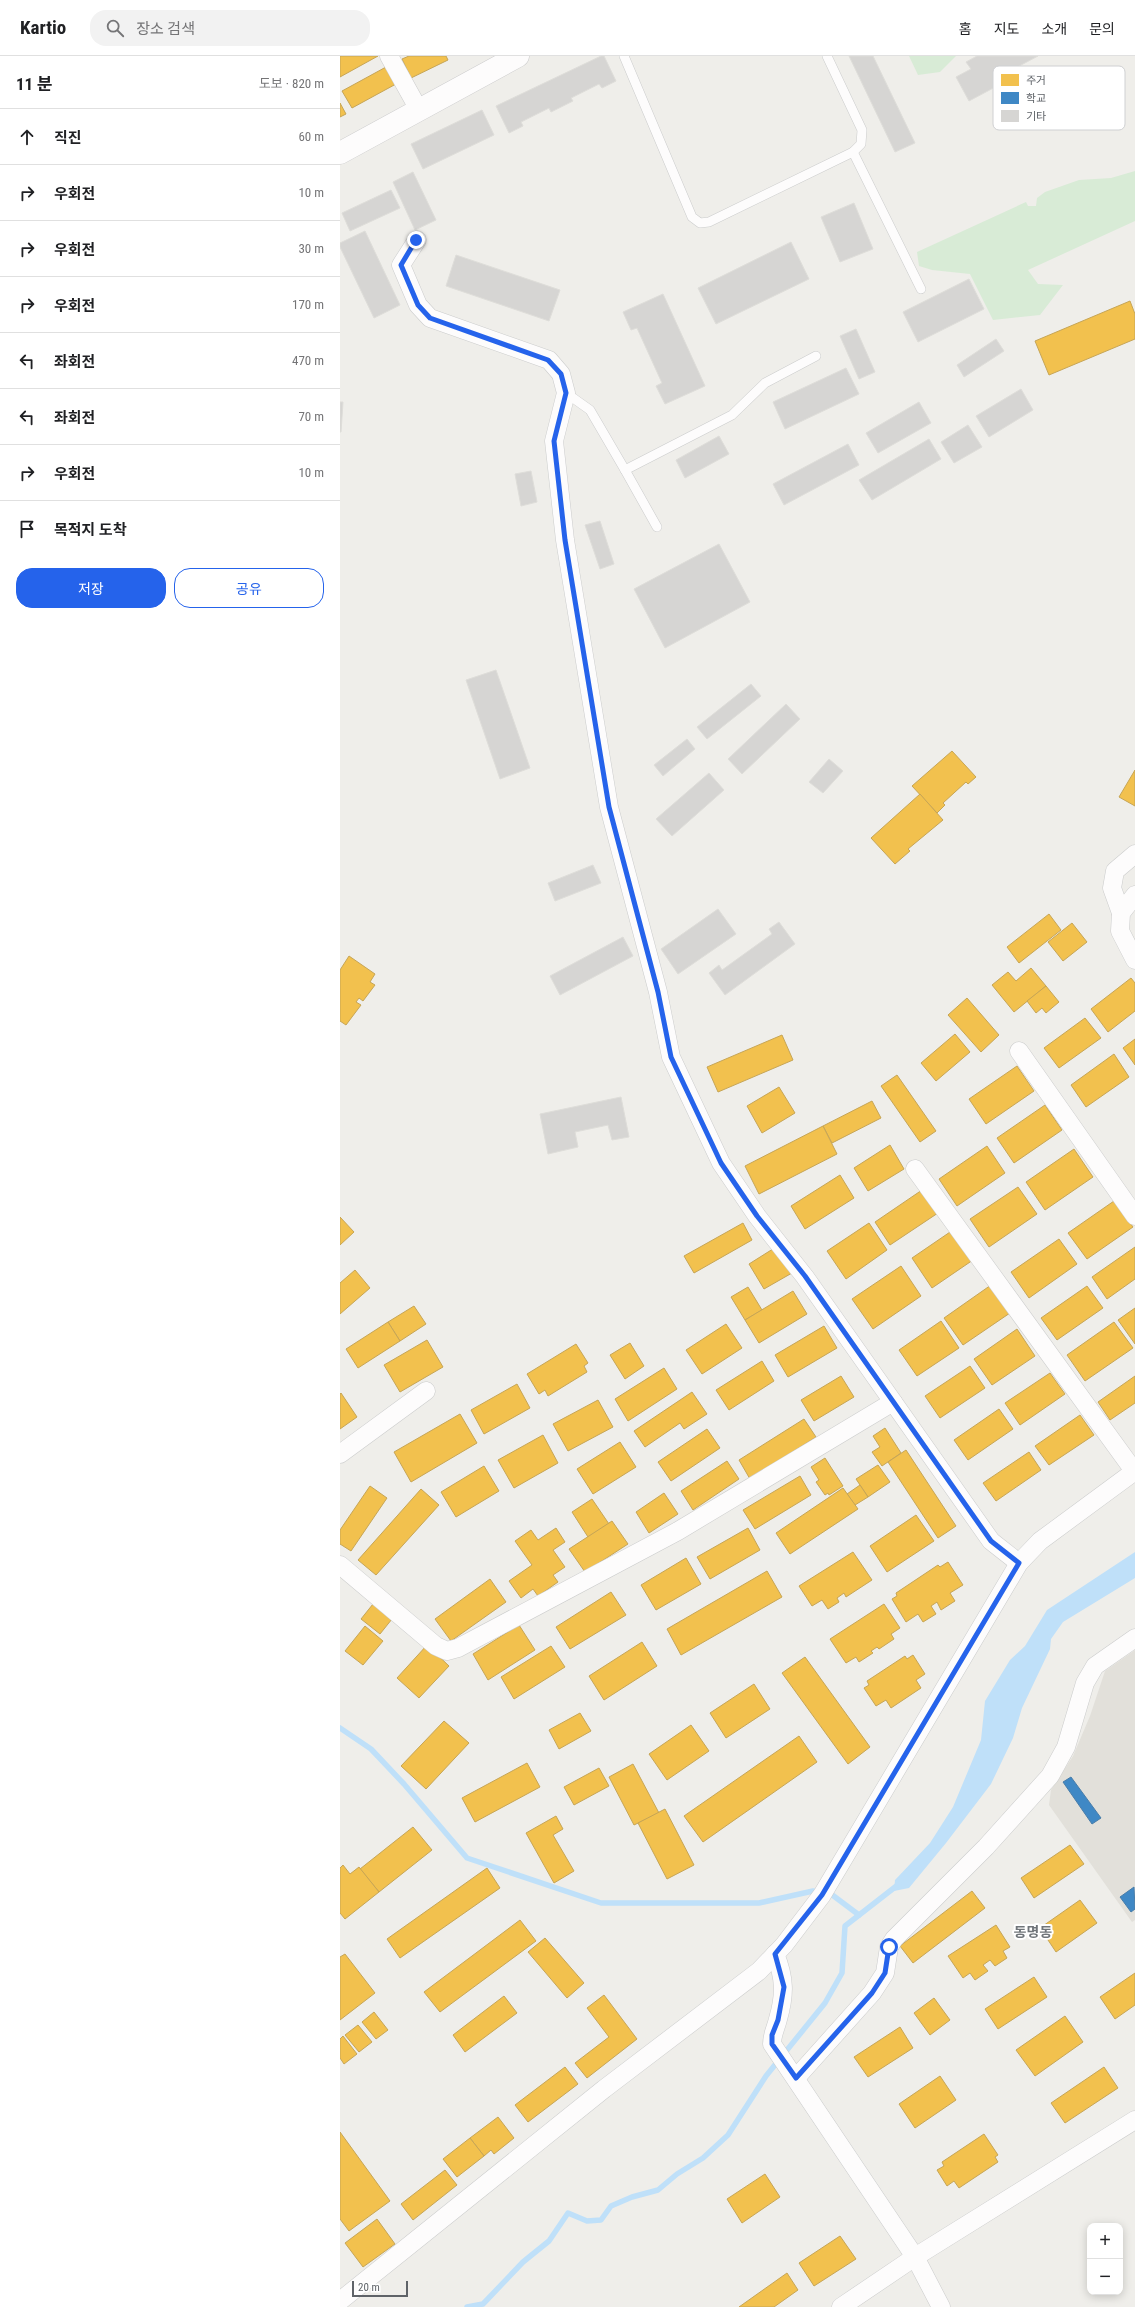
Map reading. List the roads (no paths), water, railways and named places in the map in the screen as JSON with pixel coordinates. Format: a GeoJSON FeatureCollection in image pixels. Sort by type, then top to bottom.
{"type":"FeatureCollection","features":[{"type":"Feature","properties":{"kind":"street"},"geometry":{"type":"LineString","coordinates":[[389,56],[419,110]]}},
{"type":"Feature","properties":{"kind":"street"},"geometry":{"type":"LineString","coordinates":[[340,153],[518,56]]}},
{"type":"Feature","properties":{"kind":"street"},"geometry":{"type":"LineString","coordinates":[[416,240],[401,265],[418,305],[430,318],[548,360],[561,374],[566,393],[554,441],[565,540],[591,702],[609,807],[658,992],[671,1057],[721,1163],[757,1216],[805,1276],[991,1541],[1019,1563]]}},
{"type":"Feature","properties":{"kind":"street"},"geometry":{"type":"LineString","coordinates":[[1135,854],[1115,871],[1112,888],[1121,913],[1120,931],[1135,960]]}},
{"type":"Feature","properties":{"kind":"street"},"geometry":{"type":"LineString","coordinates":[[1121,913],[1135,895]]}},
{"type":"Feature","properties":{"kind":"street"},"geometry":{"type":"LineString","coordinates":[[1019,1051],[1135,1216]]}},
{"type":"Feature","properties":{"kind":"street"},"geometry":{"type":"LineString","coordinates":[[340,2301],[604,2089],[758,1971],[775,1954],[823,1892],[1019,1563],[1040,1541],[1135,1471],[915,1169]]}},
{"type":"Feature","properties":{"kind":"street"},"geometry":{"type":"LineString","coordinates":[[340,1454],[426,1391]]}},
{"type":"Feature","properties":{"kind":"street"},"geometry":{"type":"LineString","coordinates":[[340,1565],[436,1646],[447,1651],[458,1648],[678,1531],[893,1402]]}},
{"type":"Feature","properties":{"kind":"street"},"geometry":{"type":"LineString","coordinates":[[795,2075],[872,1993],[885,1973],[889,1947],[894,1939],[986,1847],[1050,1776],[1066,1747],[1085,1683],[1095,1666],[1135,1638]]}},
{"type":"Feature","properties":{"kind":"street"},"geometry":{"type":"LineString","coordinates":[[775,1954],[784,1987],[778,2020],[772,2035],[772,2044],[795,2075],[915,2257],[940,2307]]}},
{"type":"Feature","properties":{"kind":"street"},"geometry":{"type":"LineString","coordinates":[[841,2307],[915,2257],[1135,2120]]}},
{"type":"Feature","properties":{"kind":"lane"},"geometry":{"type":"LineString","coordinates":[[624,56],[692,217],[700,223],[709,222],[853,152],[861,144],[862,130],[827,56]]}},
{"type":"Feature","properties":{"kind":"lane"},"geometry":{"type":"LineString","coordinates":[[853,152],[921,289]]}},
{"type":"Feature","properties":{"kind":"lane"},"geometry":{"type":"LineString","coordinates":[[626,470],[732,415],[765,383],[816,356]]}},
{"type":"Feature","properties":{"kind":"lane"},"geometry":{"type":"LineString","coordinates":[[566,393],[590,410],[626,470],[656,528]]}},
{"type":"Feature","properties":{"kind":"water"},"geometry":{"type":"Polygon","coordinates":[[[1135,1552],[1135,1578],[1063,1622],[1051,1639],[1050,1649],[1022,1708],[1013,1738],[991,1784],[909,1888],[894,1891],[895,1880],[930,1843],[953,1807],[981,1740],[985,1701],[1010,1660],[1025,1646],[1047,1610],[1135,1552]]]}},
{"type":"Feature","properties":{"kind":"waterway"},"geometry":{"type":"LineString","coordinates":[[340,1728],[371,1749],[404,1784],[467,1858],[601,1903],[759,1903],[813,1891],[831,1894],[859,1915]]}},
{"type":"Feature","properties":{"kind":"waterway"},"geometry":{"type":"LineString","coordinates":[[467,2307],[483,2304],[523,2262],[549,2241],[568,2213],[587,2221],[601,2220],[611,2206],[632,2197],[658,2190],[677,2174],[703,2158],[728,2135],[766,2076],[825,2003],[842,1973],[845,1926],[899,1884]]}},
{"type":"Feature","properties":{"kind":"district","name":"동명동"},"geometry":{"type":"Point","coordinates":[1033,1932]}}]}
